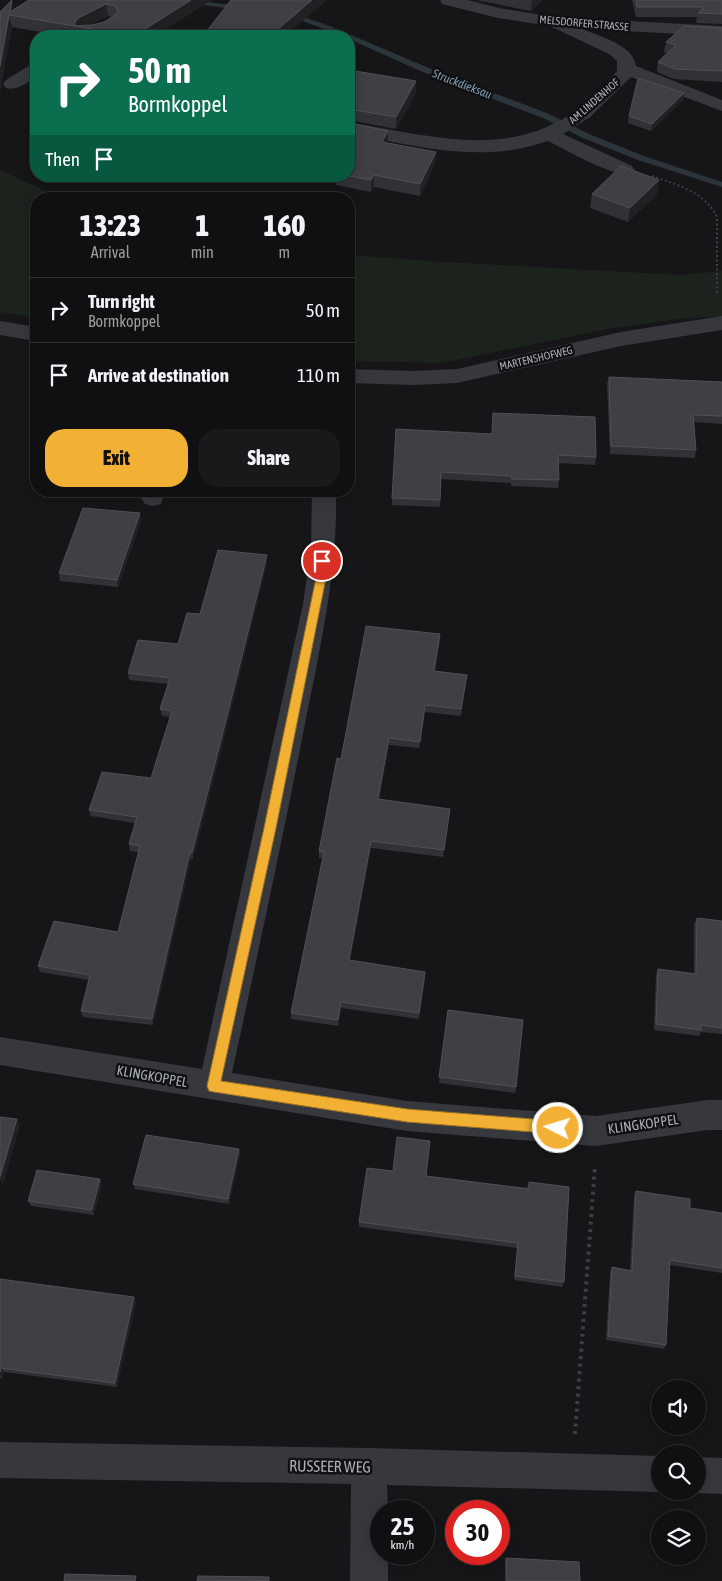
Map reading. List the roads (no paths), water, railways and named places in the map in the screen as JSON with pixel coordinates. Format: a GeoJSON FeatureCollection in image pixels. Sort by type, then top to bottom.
{"type":"FeatureCollection","features":[{"type":"Feature","properties":{"kind":"street","name":"MELSDORFER STRASSE"},"geometry":{"type":"LineString","coordinates":[[448,0],[498,12],[554,22],[722,31]]}},
{"type":"Feature","properties":{"kind":"street","name":"AM LINDENHOF"},"geometry":{"type":"LineString","coordinates":[[355,129],[432,142],[475,146],[514,144],[559,129],[583,113],[623,75],[627,69],[628,62],[616,50],[554,22]]}},
{"type":"Feature","properties":{"kind":"street"},"geometry":{"type":"LineString","coordinates":[[627,69],[722,106]]}},
{"type":"Feature","properties":{"kind":"street"},"geometry":{"type":"LineString","coordinates":[[12,84],[30,73]]}},
{"type":"Feature","properties":{"kind":"street"},"geometry":{"type":"LineString","coordinates":[[559,129],[599,160],[625,170]]}},
{"type":"Feature","properties":{"kind":"street","name":"MARTENSHOFWEG"},"geometry":{"type":"LineString","coordinates":[[355,376],[413,378],[457,376],[621,339],[722,323]]}},
{"type":"Feature","properties":{"kind":"street"},"geometry":{"type":"LineString","coordinates":[[0,328],[30,333]]}},
{"type":"Feature","properties":{"kind":"street"},"geometry":{"type":"LineString","coordinates":[[214,1086],[268,837],[321,578],[326,525],[324,497]]}},
{"type":"Feature","properties":{"kind":"street","name":"KLINGKOPPEL"},"geometry":{"type":"LineString","coordinates":[[0,1051],[407,1116],[596,1131],[708,1115],[722,1115]]}},
{"type":"Feature","properties":{"kind":"street","name":"RUSSEER WEG"},"geometry":{"type":"LineString","coordinates":[[0,1460],[369,1466],[651,1474]]}},
{"type":"Feature","properties":{"kind":"street"},"geometry":{"type":"LineString","coordinates":[[369,1466],[369,1581]]}},
{"type":"Feature","properties":{"kind":"street"},"geometry":{"type":"LineString","coordinates":[[706,1475],[722,1476]]}},
{"type":"Feature","properties":{"kind":"waterway","name":"Struckdieksau"},"geometry":{"type":"LineString","coordinates":[[198,3],[241,8]]}},
{"type":"Feature","properties":{"kind":"waterway","name":"Struckdieksau"},"geometry":{"type":"LineString","coordinates":[[291,15],[335,30]]}},
{"type":"Feature","properties":{"kind":"waterway","name":"Struckdieksau"},"geometry":{"type":"LineString","coordinates":[[355,39],[428,71],[546,116],[586,136],[641,158],[722,185]]}}]}
